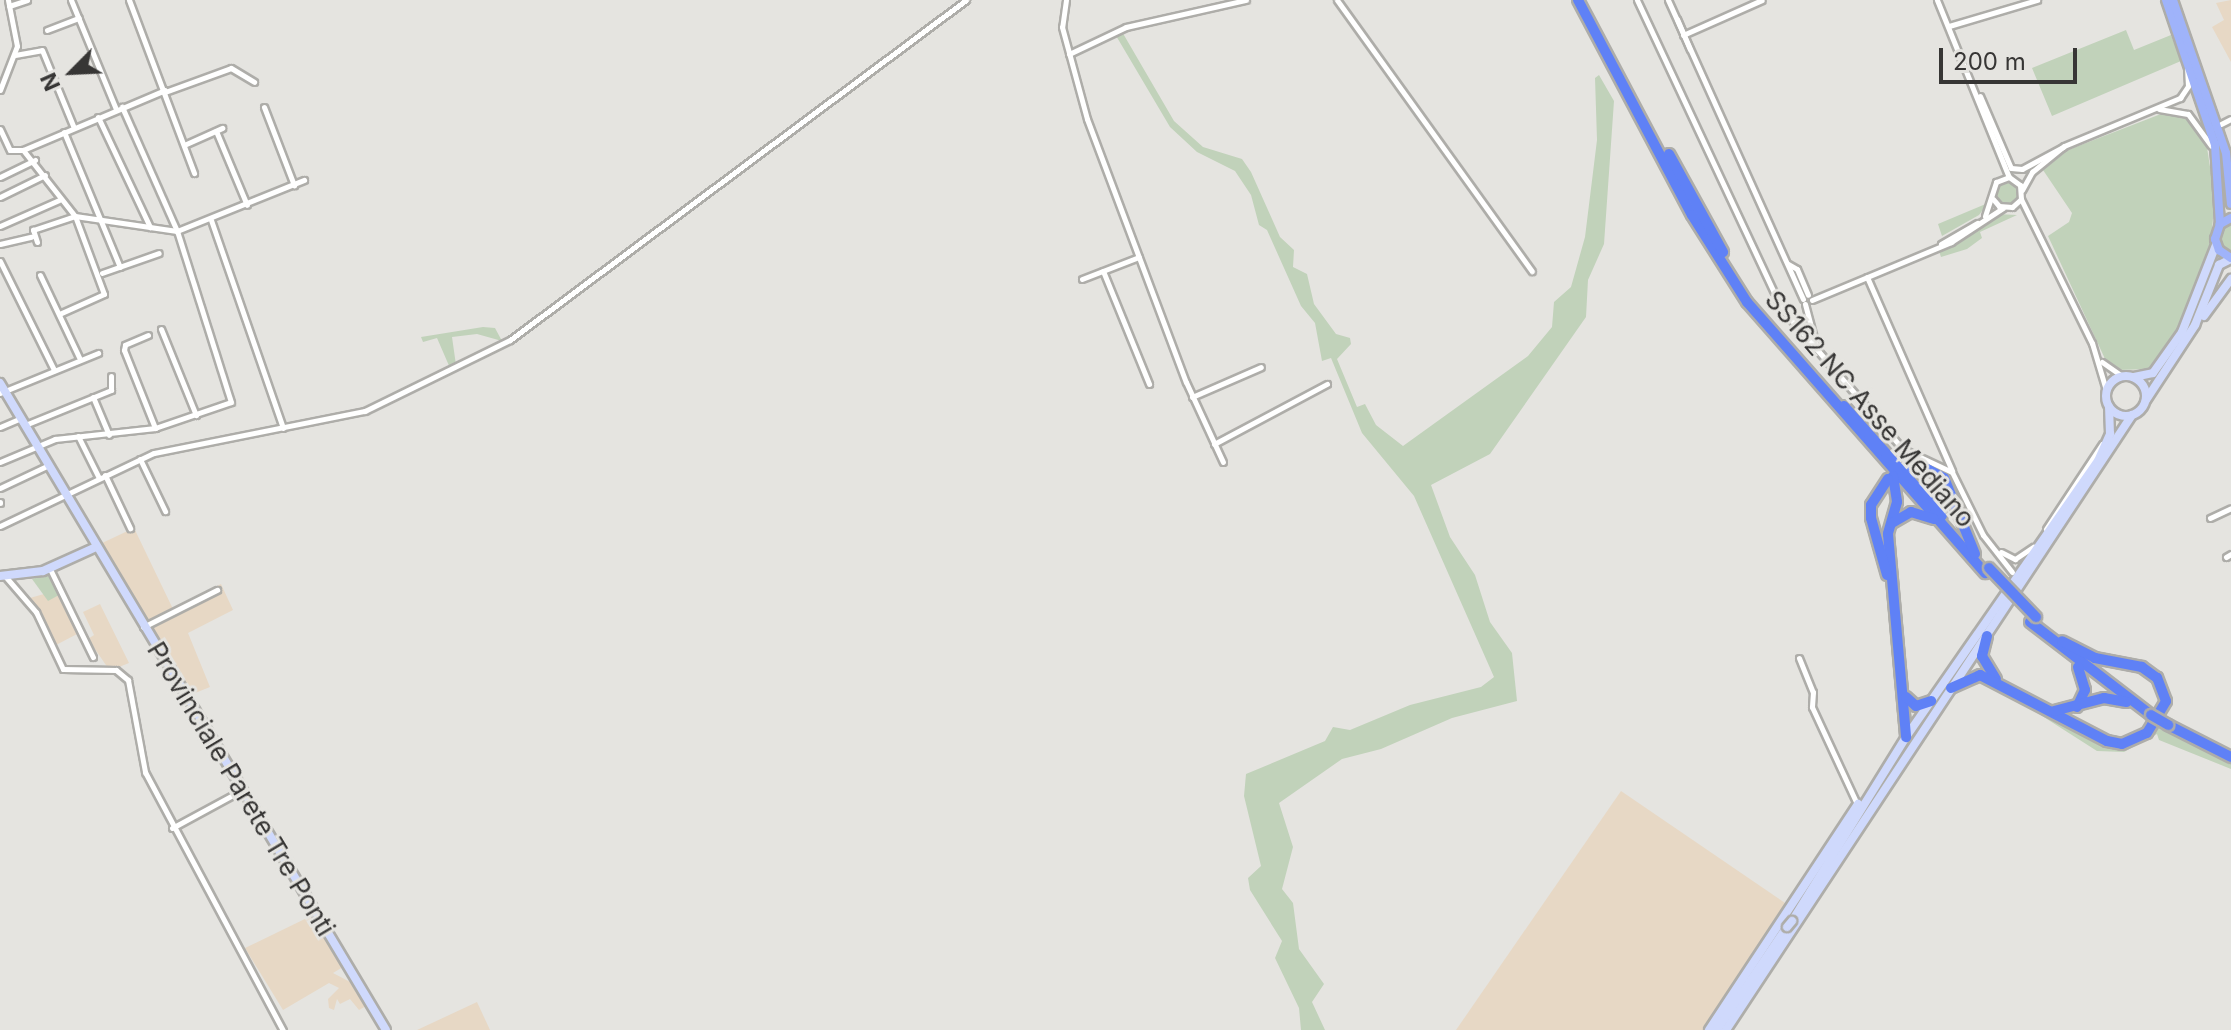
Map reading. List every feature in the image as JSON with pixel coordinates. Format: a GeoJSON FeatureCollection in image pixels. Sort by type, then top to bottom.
{"type":"FeatureCollection","features":[{"type":"Feature","properties":{"kind":"highway","name":"SS162 NC Asse Mediano"},"geometry":{"type":"LineString","coordinates":[[1578,0],[1587,7],[1727,260],[1786,346],[1987,570]]}},
{"type":"Feature","properties":{"kind":"highway","name":"SS162 NC Asse Mediano"},"geometry":{"type":"LineString","coordinates":[[1812,376],[1889,475],[1987,570],[2033,620],[2075,661],[2136,706],[2152,712]]}},
{"type":"Feature","properties":{"kind":"highway"},"geometry":{"type":"LineString","coordinates":[[1906,468],[1922,466],[1944,478],[1975,554]]}},
{"type":"Feature","properties":{"kind":"highway"},"geometry":{"type":"LineString","coordinates":[[1893,592],[1871,518],[1871,505],[1889,475],[1898,490],[1888,534],[1906,697],[1906,737]]}},
{"type":"Feature","properties":{"kind":"highway"},"geometry":{"type":"LineString","coordinates":[[1892,523],[1911,512],[1936,520]]}},
{"type":"Feature","properties":{"kind":"highway","name":"SS162 NC Asse Mediano"},"geometry":{"type":"LineString","coordinates":[[2033,620],[2152,712],[2231,757]]}},
{"type":"Feature","properties":{"kind":"highway"},"geometry":{"type":"LineString","coordinates":[[1987,636],[1984,664],[1997,681]]}},
{"type":"Feature","properties":{"kind":"highway"},"geometry":{"type":"LineString","coordinates":[[1951,688],[1970,675],[1997,681],[2090,734],[2122,744],[2147,733],[2166,701],[2151,671],[2095,658],[2062,641]]}},
{"type":"Feature","properties":{"kind":"highway"},"geometry":{"type":"LineString","coordinates":[[2075,661],[2085,682],[2075,708]]}},
{"type":"Feature","properties":{"kind":"highway"},"geometry":{"type":"LineString","coordinates":[[1906,697],[1916,706],[1931,701]]}},
{"type":"Feature","properties":{"kind":"highway"},"geometry":{"type":"LineString","coordinates":[[2052,711],[2075,708],[2104,698],[2136,706]]}},
{"type":"Feature","properties":{"kind":"highway","name":"SS162 NC Asse Mediano"},"geometry":{"type":"LineString","coordinates":[[2169,722],[2231,749]]}},
{"type":"Feature","properties":{"kind":"main road"},"geometry":{"type":"LineString","coordinates":[[1726,1030],[1906,737],[2098,461],[2110,434],[2106,390],[2122,376],[2153,373],[2182,332],[2216,245],[2220,224],[2218,167],[2166,0]]}},
{"type":"Feature","properties":{"kind":"main road"},"geometry":{"type":"LineString","coordinates":[[2173,0],[2231,165]]}},
{"type":"Feature","properties":{"kind":"main road"},"geometry":{"type":"LineString","coordinates":[[2226,153],[2231,204]]}},
{"type":"Feature","properties":{"kind":"main road"},"geometry":{"type":"LineString","coordinates":[[2220,224],[2231,218]]}},
{"type":"Feature","properties":{"kind":"main road"},"geometry":{"type":"LineString","coordinates":[[2195,325],[2215,272],[2231,259],[2216,245]]}},
{"type":"Feature","properties":{"kind":"main road"},"geometry":{"type":"LineString","coordinates":[[1717,1030],[1987,636],[2132,415],[2146,400],[2195,325],[2231,279]]}},
{"type":"Feature","properties":{"kind":"main road"},"geometry":{"type":"LineString","coordinates":[[2134,377],[2144,387],[2146,400]]}},
{"type":"Feature","properties":{"kind":"main road","name":"Provinciale Parete Tre Ponti"},"geometry":{"type":"LineString","coordinates":[[1,389],[386,1030]]}},
{"type":"Feature","properties":{"kind":"main road"},"geometry":{"type":"LineString","coordinates":[[2109,407],[2119,415],[2132,415]]}},
{"type":"Feature","properties":{"kind":"main road"},"geometry":{"type":"LineString","coordinates":[[3,576],[50,569],[96,547]]}},
{"type":"Feature","properties":{"kind":"main road"},"geometry":{"type":"LineString","coordinates":[[1709,1030],[1791,922],[1857,804],[1879,779]]}},
{"type":"Feature","properties":{"kind":"street"},"geometry":{"type":"LineString","coordinates":[[0,90],[15,55],[16,28],[8,2],[27,0]]}},
{"type":"Feature","properties":{"kind":"street"},"geometry":{"type":"LineString","coordinates":[[0,462],[37,447],[78,436],[155,428],[231,402],[177,231],[71,0]]}},
{"type":"Feature","properties":{"kind":"street"},"geometry":{"type":"LineString","coordinates":[[129,0],[194,173]]}},
{"type":"Feature","properties":{"kind":"street"},"geometry":{"type":"LineString","coordinates":[[0,526],[140,459],[365,411],[515,338],[966,0]]}},
{"type":"Feature","properties":{"kind":"street"},"geometry":{"type":"LineString","coordinates":[[1066,0],[1062,27],[1087,119],[1192,397],[1223,462]]}},
{"type":"Feature","properties":{"kind":"street"},"geometry":{"type":"LineString","coordinates":[[1069,54],[1126,27],[1246,0]]}},
{"type":"Feature","properties":{"kind":"street"},"geometry":{"type":"LineString","coordinates":[[1337,0],[1532,271]]}},
{"type":"Feature","properties":{"kind":"street"},"geometry":{"type":"LineString","coordinates":[[1637,0],[1782,309],[1903,449],[1952,472]]}},
{"type":"Feature","properties":{"kind":"street"},"geometry":{"type":"LineString","coordinates":[[1668,0],[1787,263],[1797,269],[1807,299],[1817,350]]}},
{"type":"Feature","properties":{"kind":"street"},"geometry":{"type":"LineString","coordinates":[[1683,35],[1762,0]]}},
{"type":"Feature","properties":{"kind":"street"},"geometry":{"type":"LineString","coordinates":[[1937,0],[2011,168],[2022,169],[2064,146],[2185,93],[2187,62]]}},
{"type":"Feature","properties":{"kind":"street"},"geometry":{"type":"LineString","coordinates":[[1949,26],[2037,0]]}},
{"type":"Feature","properties":{"kind":"street"},"geometry":{"type":"LineString","coordinates":[[47,30],[79,18]]}},
{"type":"Feature","properties":{"kind":"street"},"geometry":{"type":"LineString","coordinates":[[15,55],[42,50],[74,128]]}},
{"type":"Feature","properties":{"kind":"street"},"geometry":{"type":"LineString","coordinates":[[0,129],[10,150],[23,150],[119,108],[231,68],[254,82]]}},
{"type":"Feature","properties":{"kind":"street"},"geometry":{"type":"LineString","coordinates":[[1978,92],[1996,157],[1993,199],[1980,221]]}},
{"type":"Feature","properties":{"kind":"street"},"geometry":{"type":"LineString","coordinates":[[262,109],[294,185]]}},
{"type":"Feature","properties":{"kind":"street"},"geometry":{"type":"LineString","coordinates":[[2150,110],[2176,109],[2199,122],[2218,167]]}},
{"type":"Feature","properties":{"kind":"street"},"geometry":{"type":"LineString","coordinates":[[98,117],[150,228]]}},
{"type":"Feature","properties":{"kind":"street"},"geometry":{"type":"LineString","coordinates":[[2221,124],[2231,119]]}},
{"type":"Feature","properties":{"kind":"street"},"geometry":{"type":"LineString","coordinates":[[184,145],[219,129],[247,205]]}},
{"type":"Feature","properties":{"kind":"street"},"geometry":{"type":"LineString","coordinates":[[64,132],[120,267]]}},
{"type":"Feature","properties":{"kind":"street"},"geometry":{"type":"LineString","coordinates":[[2064,146],[2032,172],[2022,190],[2021,199],[2028,218],[2048,245],[2098,358],[2106,390]]}},
{"type":"Feature","properties":{"kind":"street"},"geometry":{"type":"LineString","coordinates":[[23,150],[35,160],[59,200],[75,216],[104,294],[59,314]]}},
{"type":"Feature","properties":{"kind":"street"},"geometry":{"type":"LineString","coordinates":[[1996,157],[2022,190]]}},
{"type":"Feature","properties":{"kind":"street"},"geometry":{"type":"LineString","coordinates":[[0,177],[35,160]]}},
{"type":"Feature","properties":{"kind":"street"},"geometry":{"type":"LineString","coordinates":[[1996,182],[2032,172]]}},
{"type":"Feature","properties":{"kind":"street"},"geometry":{"type":"LineString","coordinates":[[0,197],[45,175]]}},
{"type":"Feature","properties":{"kind":"street"},"geometry":{"type":"LineString","coordinates":[[37,242],[33,230],[75,216],[177,231],[211,220],[304,180]]}},
{"type":"Feature","properties":{"kind":"street"},"geometry":{"type":"LineString","coordinates":[[1993,199],[2003,208]]}},
{"type":"Feature","properties":{"kind":"street"},"geometry":{"type":"LineString","coordinates":[[1807,299],[1867,277],[1940,244],[2003,208],[2012,207],[2021,199]]}},
{"type":"Feature","properties":{"kind":"street"},"geometry":{"type":"LineString","coordinates":[[0,226],[59,200]]}},
{"type":"Feature","properties":{"kind":"street"},"geometry":{"type":"LineString","coordinates":[[2012,207],[2028,218]]}},
{"type":"Feature","properties":{"kind":"street"},"geometry":{"type":"LineString","coordinates":[[211,220],[283,428]]}},
{"type":"Feature","properties":{"kind":"street"},"geometry":{"type":"LineString","coordinates":[[0,244],[31,237]]}},
{"type":"Feature","properties":{"kind":"street"},"geometry":{"type":"LineString","coordinates":[[102,273],[159,253]]}},
{"type":"Feature","properties":{"kind":"street"},"geometry":{"type":"LineString","coordinates":[[1082,279],[1139,257]]}},
{"type":"Feature","properties":{"kind":"street"},"geometry":{"type":"LineString","coordinates":[[0,261],[54,370]]}},
{"type":"Feature","properties":{"kind":"street"},"geometry":{"type":"LineString","coordinates":[[1103,271],[1149,384]]}},
{"type":"Feature","properties":{"kind":"street"},"geometry":{"type":"LineString","coordinates":[[40,275],[79,357]]}},
{"type":"Feature","properties":{"kind":"street"},"geometry":{"type":"LineString","coordinates":[[1867,277],[1952,472],[1996,550],[2012,572]]}},
{"type":"Feature","properties":{"kind":"street"},"geometry":{"type":"LineString","coordinates":[[161,329],[196,415]]}},
{"type":"Feature","properties":{"kind":"street"},"geometry":{"type":"LineString","coordinates":[[148,335],[125,345],[124,350],[155,428]]}},
{"type":"Feature","properties":{"kind":"street"},"geometry":{"type":"LineString","coordinates":[[1,389],[98,353]]}},
{"type":"Feature","properties":{"kind":"street"},"geometry":{"type":"LineString","coordinates":[[2098,358],[2122,376]]}},
{"type":"Feature","properties":{"kind":"street"},"geometry":{"type":"LineString","coordinates":[[1192,397],[1261,367]]}},
{"type":"Feature","properties":{"kind":"street"},"geometry":{"type":"LineString","coordinates":[[0,427],[111,390],[111,376]]}},
{"type":"Feature","properties":{"kind":"street"},"geometry":{"type":"LineString","coordinates":[[1214,444],[1327,384]]}},
{"type":"Feature","properties":{"kind":"street"},"geometry":{"type":"LineString","coordinates":[[93,397],[109,435]]}},
{"type":"Feature","properties":{"kind":"street"},"geometry":{"type":"LineString","coordinates":[[2015,559],[2031,551],[2110,434]]}},
{"type":"Feature","properties":{"kind":"street"},"geometry":{"type":"LineString","coordinates":[[78,436],[130,528]]}},
{"type":"Feature","properties":{"kind":"street"},"geometry":{"type":"LineString","coordinates":[[140,459],[165,511]]}},
{"type":"Feature","properties":{"kind":"street"},"geometry":{"type":"LineString","coordinates":[[0,488],[49,465]]}},
{"type":"Feature","properties":{"kind":"street"},"geometry":{"type":"LineString","coordinates":[[2210,518],[2231,508]]}},
{"type":"Feature","properties":{"kind":"street"},"geometry":{"type":"LineString","coordinates":[[1996,550],[2015,559]]}},
{"type":"Feature","properties":{"kind":"street"},"geometry":{"type":"LineString","coordinates":[[2010,589],[2015,559]]}},
{"type":"Feature","properties":{"kind":"street"},"geometry":{"type":"LineString","coordinates":[[50,569],[93,657]]}},
{"type":"Feature","properties":{"kind":"street"},"geometry":{"type":"LineString","coordinates":[[3,576],[36,612],[63,669],[116,670],[128,680],[145,772],[172,828],[283,1030]]}},
{"type":"Feature","properties":{"kind":"street"},"geometry":{"type":"LineString","coordinates":[[143,627],[217,590]]}},
{"type":"Feature","properties":{"kind":"street"},"geometry":{"type":"LineString","coordinates":[[1799,658],[1813,692],[1812,707],[1857,804]]}},
{"type":"Feature","properties":{"kind":"street"},"geometry":{"type":"LineString","coordinates":[[172,828],[242,790]]}},
{"type":"Feature","properties":{"kind":"shaded area"},"geometry":{"type":"Polygon","coordinates":[[[2231,0],[2231,62],[2212,27],[2224,20],[2216,3],[2231,0]]]}},
{"type":"Feature","properties":{"kind":"shaded area"},"geometry":{"type":"Polygon","coordinates":[[[134,528],[173,609],[221,584],[233,610],[188,633],[210,687],[190,695],[100,544],[134,528]]]}},
{"type":"Feature","properties":{"kind":"shaded area"},"geometry":{"type":"Polygon","coordinates":[[[44,594],[48,600],[59,595],[79,633],[56,645],[30,598],[44,594]]]}},
{"type":"Feature","properties":{"kind":"shaded area"},"geometry":{"type":"Polygon","coordinates":[[[100,604],[129,663],[119,667],[108,668],[88,639],[94,635],[83,612],[100,604]]]}},
{"type":"Feature","properties":{"kind":"shaded area"},"geometry":{"type":"Polygon","coordinates":[[[1621,791],[1791,907],[1706,1030],[1456,1030],[1621,791]]]}},
{"type":"Feature","properties":{"kind":"shaded area"},"geometry":{"type":"Polygon","coordinates":[[[313,915],[343,967],[333,973],[352,983],[366,1006],[359,1010],[350,999],[340,1004],[337,999],[334,1010],[329,1008],[328,999],[339,988],[329,983],[283,1010],[245,948],[313,915]]]}},
{"type":"Feature","properties":{"kind":"shaded area"},"geometry":{"type":"Polygon","coordinates":[[[477,1002],[490,1030],[417,1030],[477,1002]]]}},
{"type":"Feature","properties":{"kind":"green space"},"geometry":{"type":"Polygon","coordinates":[[[1121,30],[1174,121],[1203,147],[1242,159],[1251,172],[1280,237],[1294,250],[1293,267],[1307,274],[1314,304],[1336,334],[1350,338],[1351,344],[1337,359],[1357,407],[1365,404],[1376,425],[1403,446],[1528,356],[1552,327],[1554,302],[1571,287],[1585,237],[1597,140],[1595,78],[1599,75],[1614,101],[1604,244],[1588,280],[1586,317],[1490,454],[1431,485],[1450,537],[1475,575],[1490,622],[1512,653],[1517,701],[1452,718],[1381,749],[1342,759],[1279,803],[1293,847],[1282,889],[1293,903],[1299,949],[1324,984],[1312,1002],[1325,1030],[1301,1030],[1299,1008],[1275,958],[1282,941],[1250,890],[1248,878],[1261,866],[1244,796],[1246,774],[1325,741],[1333,727],[1350,730],[1410,705],[1481,687],[1494,677],[1414,496],[1362,433],[1331,358],[1322,361],[1315,323],[1301,306],[1267,230],[1259,225],[1251,195],[1235,171],[1197,152],[1170,127],[1115,34],[1121,30]]]}},
{"type":"Feature","properties":{"kind":"green space"},"geometry":{"type":"Polygon","coordinates":[[[2126,30],[2134,50],[2171,35],[2181,61],[2052,116],[2032,68],[2126,30]]]}},
{"type":"Feature","properties":{"kind":"green space"},"geometry":{"type":"Polygon","coordinates":[[[2166,112],[2190,119],[2206,141],[2215,199],[2210,248],[2185,317],[2151,369],[2117,370],[2106,361],[2048,236],[2069,222],[2072,213],[2043,170],[2068,150],[2166,112]]]}},
{"type":"Feature","properties":{"kind":"green space"},"geometry":{"type":"Polygon","coordinates":[[[2007,182],[2015,185],[2018,193],[2015,201],[2007,204],[1999,201],[1996,193],[1999,185],[2007,182]]]}},
{"type":"Feature","properties":{"kind":"green space"},"geometry":{"type":"Polygon","coordinates":[[[1988,203],[1979,215],[1942,236],[1938,224],[1988,203]]]}},
{"type":"Feature","properties":{"kind":"green space"},"geometry":{"type":"Polygon","coordinates":[[[1997,214],[2017,215],[1980,232],[1982,238],[1967,249],[1941,257],[1939,251],[1997,214]]]}},
{"type":"Feature","properties":{"kind":"green space"},"geometry":{"type":"Polygon","coordinates":[[[2231,221],[2231,254],[2218,241],[2223,225],[2231,221]]]}},
{"type":"Feature","properties":{"kind":"green space"},"geometry":{"type":"Polygon","coordinates":[[[483,327],[495,328],[502,341],[477,334],[452,337],[456,365],[450,368],[437,338],[423,342],[421,337],[483,327]]]}},
{"type":"Feature","properties":{"kind":"green space"},"geometry":{"type":"Polygon","coordinates":[[[48,574],[59,595],[48,601],[32,579],[48,574]]]}},
{"type":"Feature","properties":{"kind":"green space"},"geometry":{"type":"Polygon","coordinates":[[[1984,679],[2109,744],[2147,736],[2157,726],[2231,762],[2231,769],[2159,740],[2157,734],[2124,752],[2097,751],[1984,679]]]}}]}
